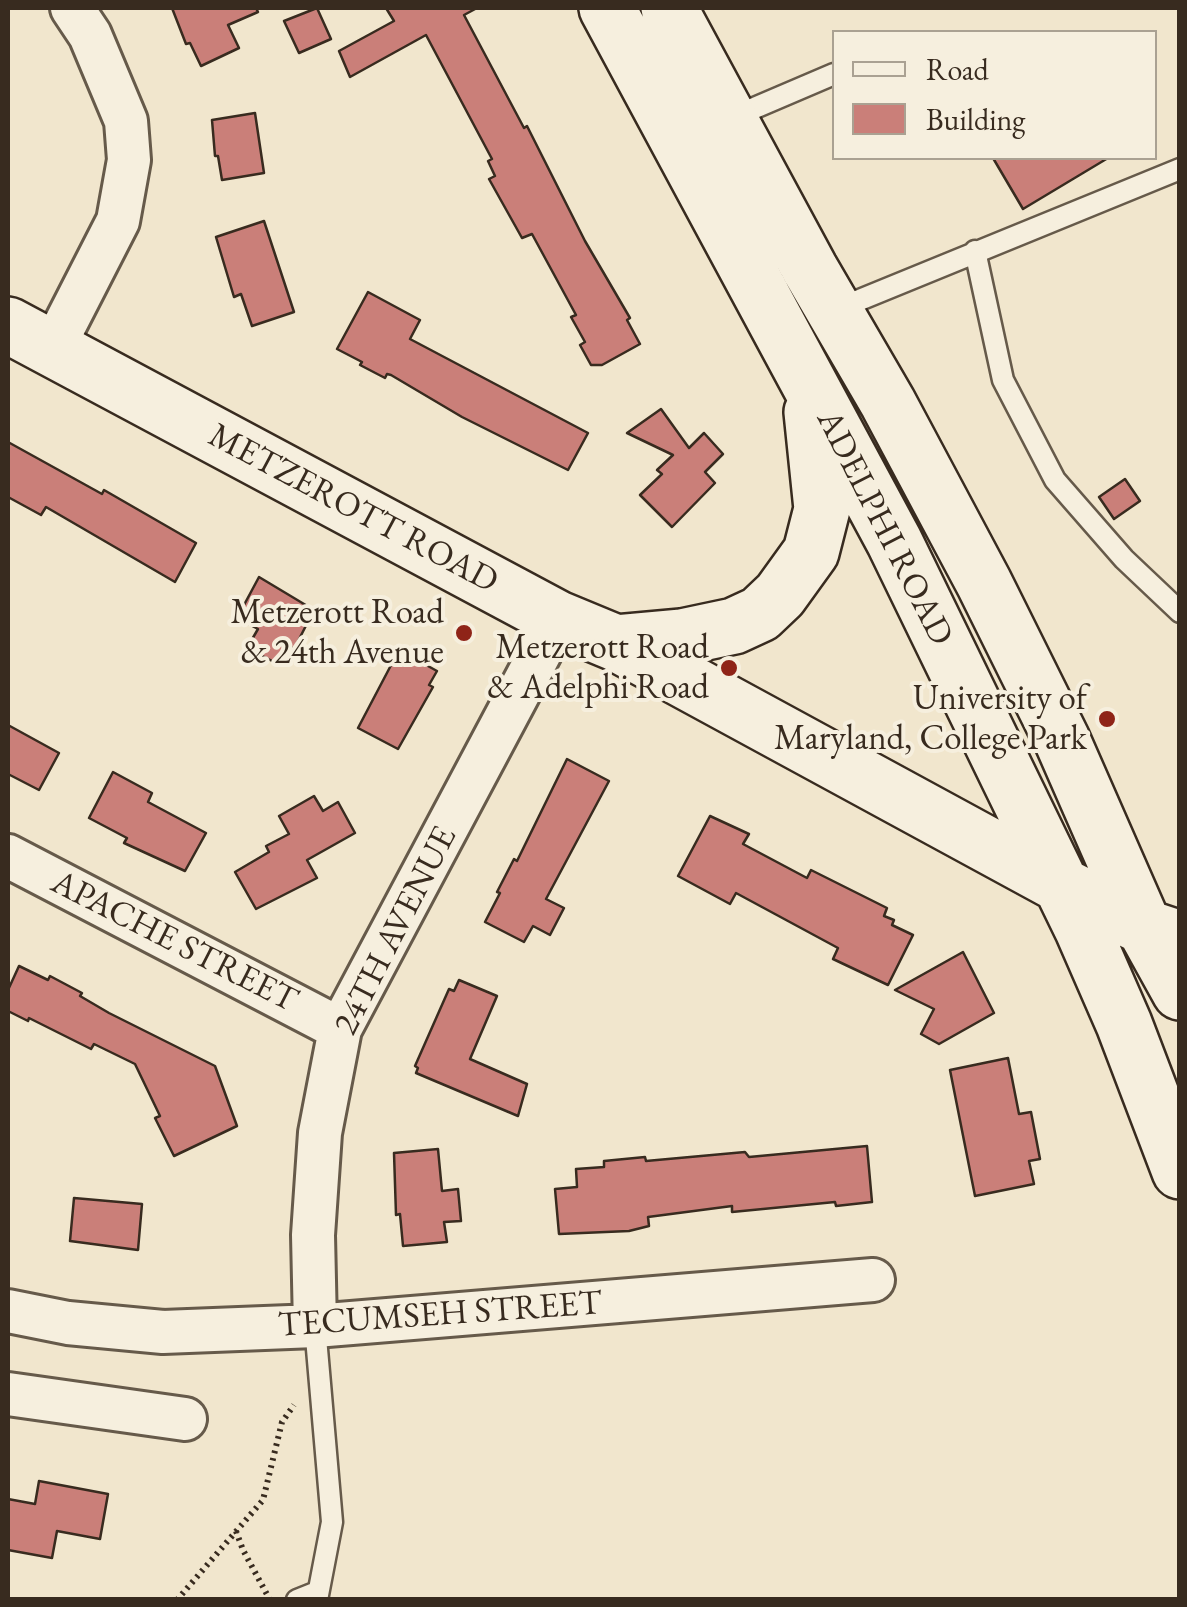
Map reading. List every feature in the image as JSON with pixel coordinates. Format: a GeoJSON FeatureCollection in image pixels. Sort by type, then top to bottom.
{"type":"FeatureCollection","features":[{"type":"Feature","properties":{"kind":"main road","name":"ADELPHI ROAD"},"geometry":{"type":"LineString","coordinates":[[607,8],[894,541],[1062,886],[1124,1024],[1180,1171]]}},
{"type":"Feature","properties":{"kind":"main road","name":"ADELPHI ROAD"},"geometry":{"type":"LineString","coordinates":[[669,8],[888,402],[1001,618],[1162,933],[1180,992]]}},
{"type":"Feature","properties":{"kind":"main road","name":"METZEROTT ROAD"},"geometry":{"type":"LineString","coordinates":[[30,337],[558,619],[616,644],[1062,886],[1162,933]]}},
{"type":"Feature","properties":{"kind":"main road"},"geometry":{"type":"LineString","coordinates":[[616,644],[682,637],[734,626],[760,614],[780,595],[810,552],[822,510],[810,384]]}},
{"type":"Feature","properties":{"kind":"street"},"geometry":{"type":"LineString","coordinates":[[30,337],[118,220],[129,160],[126,121],[90,34],[72,8]]}},
{"type":"Feature","properties":{"kind":"street","name":"24TH AVENUE"},"geometry":{"type":"LineString","coordinates":[[316,1339],[313,1235],[320,1133],[340,1029],[558,619]]}},
{"type":"Feature","properties":{"kind":"street","name":"APACHE STREET"},"geometry":{"type":"LineString","coordinates":[[8,856],[340,1029]]}},
{"type":"Feature","properties":{"kind":"street","name":"TECUMSEH STREET"},"geometry":{"type":"LineString","coordinates":[[8,1311],[68,1323],[163,1332],[316,1339],[873,1280]]}},
{"type":"Feature","properties":{"kind":"street"},"geometry":{"type":"LineString","coordinates":[[8,1394],[185,1419]]}},
{"type":"Feature","properties":{"kind":"lane"},"geometry":{"type":"LineString","coordinates":[[730,119],[832,75]]}},
{"type":"Feature","properties":{"kind":"lane"},"geometry":{"type":"LineString","coordinates":[[834,310],[1180,169]]}},
{"type":"Feature","properties":{"kind":"lane"},"geometry":{"type":"LineString","coordinates":[[975,251],[1003,380],[1056,480],[1124,559],[1180,612]]}},
{"type":"Feature","properties":{"kind":"lane"},"geometry":{"type":"LineString","coordinates":[[310,1597],[332,1522],[316,1339]]}},
{"type":"Feature","properties":{"kind":"path"},"geometry":{"type":"LineString","coordinates":[[177,1600],[263,1500],[282,1422],[298,1399],[296,1358],[316,1339]]}},
{"type":"Feature","properties":{"kind":"path"},"geometry":{"type":"LineString","coordinates":[[236,1530],[242,1550],[270,1600]]}},
{"type":"Feature","properties":{"kind":"building"},"geometry":{"type":"Polygon","coordinates":[[[172,8],[256,8],[258,12],[228,25],[239,48],[201,66],[190,43],[186,44],[172,8]]]}},
{"type":"Feature","properties":{"kind":"building"},"geometry":{"type":"Polygon","coordinates":[[[317,8],[331,39],[299,53],[284,21],[317,8]]]}},
{"type":"Feature","properties":{"kind":"building"},"geometry":{"type":"Polygon","coordinates":[[[386,8],[477,8],[464,15],[630,318],[627,320],[640,344],[602,365],[591,365],[580,345],[585,342],[571,317],[576,315],[532,234],[522,238],[489,179],[495,176],[488,161],[492,159],[426,35],[350,77],[339,51],[394,21],[386,8]]]}},
{"type":"Feature","properties":{"kind":"building"},"geometry":{"type":"Polygon","coordinates":[[[255,113],[264,173],[222,180],[212,120],[255,113]]]}},
{"type":"Feature","properties":{"kind":"building"},"geometry":{"type":"Polygon","coordinates":[[[994,160],[1105,160],[1023,209],[994,160]]]}},
{"type":"Feature","properties":{"kind":"building"},"geometry":{"type":"Polygon","coordinates":[[[264,221],[294,312],[252,326],[241,294],[234,297],[216,237],[264,221]]]}},
{"type":"Feature","properties":{"kind":"building"},"geometry":{"type":"Polygon","coordinates":[[[368,292],[420,320],[410,339],[588,433],[568,470],[462,417],[391,375],[385,378],[360,365],[362,362],[337,349],[368,292]]]}},
{"type":"Feature","properties":{"kind":"building"},"geometry":{"type":"Polygon","coordinates":[[[661,409],[689,448],[704,433],[723,454],[705,472],[715,483],[672,527],[640,495],[662,474],[657,470],[673,455],[627,433],[661,409]]]}},
{"type":"Feature","properties":{"kind":"building"},"geometry":{"type":"Polygon","coordinates":[[[8,442],[102,494],[104,490],[196,543],[175,582],[46,507],[41,515],[8,497],[8,442]]]}},
{"type":"Feature","properties":{"kind":"building"},"geometry":{"type":"Polygon","coordinates":[[[1125,479],[1140,501],[1114,519],[1099,497],[1125,479]]]}},
{"type":"Feature","properties":{"kind":"building"},"geometry":{"type":"Polygon","coordinates":[[[259,577],[314,610],[294,649],[286,644],[276,663],[247,648],[258,629],[237,618],[259,577]]]}},
{"type":"Feature","properties":{"kind":"building"},"geometry":{"type":"Polygon","coordinates":[[[399,650],[437,671],[429,685],[433,687],[398,749],[358,728],[399,650]]]}},
{"type":"Feature","properties":{"kind":"building"},"geometry":{"type":"Polygon","coordinates":[[[8,725],[59,753],[39,790],[8,774],[8,725]]]}},
{"type":"Feature","properties":{"kind":"building"},"geometry":{"type":"Polygon","coordinates":[[[567,759],[609,781],[546,899],[564,908],[550,935],[533,926],[524,942],[485,922],[567,759]]]}},
{"type":"Feature","properties":{"kind":"building"},"geometry":{"type":"Polygon","coordinates":[[[113,772],[152,793],[148,802],[206,833],[185,871],[124,843],[127,838],[89,818],[113,772]]]}},
{"type":"Feature","properties":{"kind":"building"},"geometry":{"type":"Polygon","coordinates":[[[314,796],[323,811],[338,802],[355,833],[307,860],[317,878],[256,909],[235,872],[269,852],[266,846],[289,834],[279,816],[314,796]]]}},
{"type":"Feature","properties":{"kind":"building"},"geometry":{"type":"Polygon","coordinates":[[[710,816],[749,834],[743,844],[807,878],[811,870],[887,908],[884,916],[894,920],[892,925],[913,935],[888,985],[833,959],[838,948],[736,893],[730,904],[678,876],[710,816]]]}},
{"type":"Feature","properties":{"kind":"building"},"geometry":{"type":"Polygon","coordinates":[[[963,952],[994,1013],[939,1044],[921,1034],[934,1009],[895,990],[963,952]]]}},
{"type":"Feature","properties":{"kind":"building"},"geometry":{"type":"Polygon","coordinates":[[[19,966],[48,980],[50,976],[109,1013],[215,1066],[237,1126],[174,1156],[135,1064],[94,1044],[91,1049],[8,1011],[8,990],[19,966]]]}},
{"type":"Feature","properties":{"kind":"building"},"geometry":{"type":"Polygon","coordinates":[[[459,980],[497,996],[470,1059],[527,1084],[518,1116],[416,1073],[415,1066],[449,989],[454,991],[459,980]]]}},
{"type":"Feature","properties":{"kind":"building"},"geometry":{"type":"Polygon","coordinates":[[[1008,1058],[1019,1114],[1031,1112],[1040,1159],[1029,1161],[1034,1184],[975,1196],[950,1070],[1008,1058]]]}},
{"type":"Feature","properties":{"kind":"building"},"geometry":{"type":"Polygon","coordinates":[[[867,1146],[872,1202],[732,1212],[732,1206],[648,1217],[649,1226],[629,1231],[559,1234],[555,1189],[577,1187],[576,1169],[604,1167],[604,1161],[745,1152],[749,1157],[867,1146]]]}},
{"type":"Feature","properties":{"kind":"building"},"geometry":{"type":"Polygon","coordinates":[[[438,1149],[442,1191],[458,1189],[461,1221],[444,1222],[447,1242],[403,1246],[400,1214],[396,1215],[394,1153],[438,1149]]]}},
{"type":"Feature","properties":{"kind":"building"},"geometry":{"type":"Polygon","coordinates":[[[74,1198],[142,1204],[138,1250],[70,1241],[74,1198]]]}},
{"type":"Feature","properties":{"kind":"building"},"geometry":{"type":"Polygon","coordinates":[[[39,1481],[108,1494],[100,1539],[57,1531],[52,1558],[8,1550],[8,1499],[35,1504],[39,1481]]]}},
{"type":"Feature","properties":{"kind":"place","name":"Metzerott Road & 24th Avenue"},"geometry":{"type":"Point","coordinates":[464,633]}},
{"type":"Feature","properties":{"kind":"place","name":"Metzerott Road & Adelphi Road"},"geometry":{"type":"Point","coordinates":[729,668]}},
{"type":"Feature","properties":{"kind":"place","name":"University of Maryland, College Park"},"geometry":{"type":"Point","coordinates":[1107,719]}}]}
